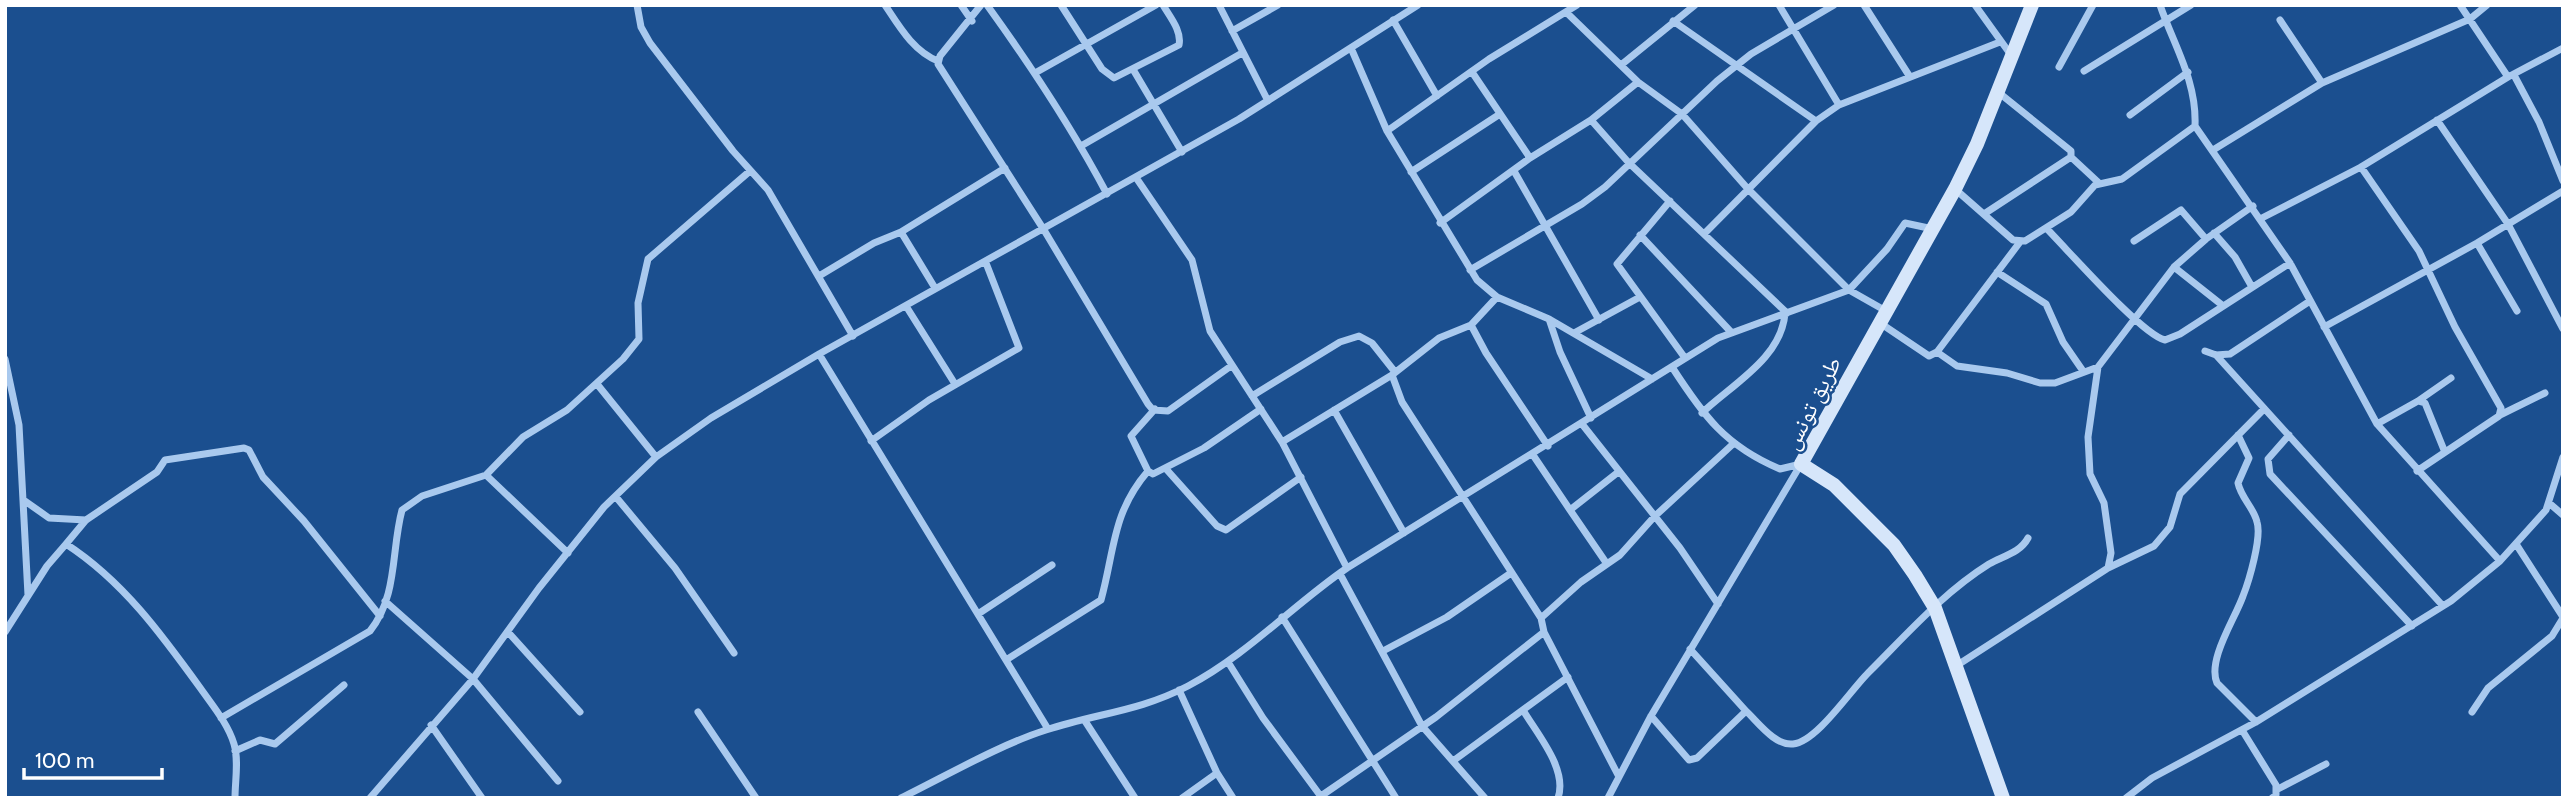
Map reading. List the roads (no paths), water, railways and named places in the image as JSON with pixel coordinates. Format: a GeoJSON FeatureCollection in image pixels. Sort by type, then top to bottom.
{"type":"FeatureCollection","features":[{"type":"Feature","properties":{"kind":"main road","name":"طريق تونس"},"geometry":{"type":"LineString","coordinates":[[2003,798],[1934,608],[1894,545],[1834,485],[1801,464],[1955,189],[2032,5]]}},
{"type":"Feature","properties":{"kind":"street"},"geometry":{"type":"LineString","coordinates":[[637,5],[641,27],[650,43],[750,171],[768,190],[853,336]]}},
{"type":"Feature","properties":{"kind":"street"},"geometry":{"type":"LineString","coordinates":[[885,5],[904,33],[924,54],[938,61],[1044,230],[1131,379],[1155,409],[1168,411],[1231,366]]}},
{"type":"Feature","properties":{"kind":"street"},"geometry":{"type":"LineString","coordinates":[[961,5],[972,21]]}},
{"type":"Feature","properties":{"kind":"street"},"geometry":{"type":"LineString","coordinates":[[938,61],[972,21],[981,5]]}},
{"type":"Feature","properties":{"kind":"street"},"geometry":{"type":"LineString","coordinates":[[987,5],[1035,73],[1081,146],[1107,194]]}},
{"type":"Feature","properties":{"kind":"street"},"geometry":{"type":"LineString","coordinates":[[1035,73],[1156,5]]}},
{"type":"Feature","properties":{"kind":"street"},"geometry":{"type":"LineString","coordinates":[[1064,6],[1085,45],[1110,78],[1134,71],[1179,45],[1177,27],[1163,5]]}},
{"type":"Feature","properties":{"kind":"street"},"geometry":{"type":"LineString","coordinates":[[1219,5],[1268,101]]}},
{"type":"Feature","properties":{"kind":"street"},"geometry":{"type":"LineString","coordinates":[[1233,32],[1278,5]]}},
{"type":"Feature","properties":{"kind":"street"},"geometry":{"type":"LineString","coordinates":[[370,798],[473,679],[568,553],[616,497],[656,457],[711,418],[818,354],[1137,179],[1268,101],[1418,5]]}},
{"type":"Feature","properties":{"kind":"street"},"geometry":{"type":"LineString","coordinates":[[1387,131],[1472,72],[1577,5]]}},
{"type":"Feature","properties":{"kind":"street"},"geometry":{"type":"LineString","coordinates":[[1620,65],[1695,5]]}},
{"type":"Feature","properties":{"kind":"street"},"geometry":{"type":"LineString","coordinates":[[1779,5],[1839,105]]}},
{"type":"Feature","properties":{"kind":"street"},"geometry":{"type":"LineString","coordinates":[[1470,271],[1590,198],[1735,67],[1834,5]]}},
{"type":"Feature","properties":{"kind":"street"},"geometry":{"type":"LineString","coordinates":[[1864,5],[1910,77]]}},
{"type":"Feature","properties":{"kind":"street"},"geometry":{"type":"LineString","coordinates":[[1975,5],[2011,55]]}},
{"type":"Feature","properties":{"kind":"street"},"geometry":{"type":"LineString","coordinates":[[2059,67],[2092,5]]}},
{"type":"Feature","properties":{"kind":"street"},"geometry":{"type":"LineString","coordinates":[[2160,5],[2188,72],[2195,103],[2195,126],[2290,263],[2377,424],[2500,561]]}},
{"type":"Feature","properties":{"kind":"street"},"geometry":{"type":"LineString","coordinates":[[2084,71],[2191,5]]}},
{"type":"Feature","properties":{"kind":"street"},"geometry":{"type":"LineString","coordinates":[[2460,5],[2511,76],[2539,122],[2563,181]]}},
{"type":"Feature","properties":{"kind":"street"},"geometry":{"type":"LineString","coordinates":[[2213,150],[2322,83],[2470,19],[2487,5]]}},
{"type":"Feature","properties":{"kind":"street"},"geometry":{"type":"LineString","coordinates":[[1566,12],[1638,82],[1682,114],[1748,189],[1849,290],[1929,356],[1937,352],[2020,242],[2047,229],[2071,212],[2099,183],[2123,178],[2195,126]]}},
{"type":"Feature","properties":{"kind":"street"},"geometry":{"type":"LineString","coordinates":[[1393,20],[1437,96]]}},
{"type":"Feature","properties":{"kind":"street"},"geometry":{"type":"LineString","coordinates":[[2280,20],[2322,83]]}},
{"type":"Feature","properties":{"kind":"street"},"geometry":{"type":"LineString","coordinates":[[1673,21],[1735,67],[1816,121]]}},
{"type":"Feature","properties":{"kind":"street"},"geometry":{"type":"LineString","coordinates":[[1704,234],[1816,121],[1839,105],[2000,42]]}},
{"type":"Feature","properties":{"kind":"street"},"geometry":{"type":"LineString","coordinates":[[1351,48],[1387,131],[1470,271],[1497,297],[1549,319],[1652,379]]}},
{"type":"Feature","properties":{"kind":"street"},"geometry":{"type":"LineString","coordinates":[[2260,219],[2361,167],[2511,76],[2563,48]]}},
{"type":"Feature","properties":{"kind":"street"},"geometry":{"type":"LineString","coordinates":[[1081,146],[1242,53]]}},
{"type":"Feature","properties":{"kind":"street"},"geometry":{"type":"LineString","coordinates":[[1134,71],[1182,152]]}},
{"type":"Feature","properties":{"kind":"street"},"geometry":{"type":"LineString","coordinates":[[1472,72],[1530,158]]}},
{"type":"Feature","properties":{"kind":"street"},"geometry":{"type":"LineString","coordinates":[[2130,115],[2188,72]]}},
{"type":"Feature","properties":{"kind":"street"},"geometry":{"type":"LineString","coordinates":[[1440,223],[1530,158],[1591,120],[1638,82]]}},
{"type":"Feature","properties":{"kind":"street"},"geometry":{"type":"LineString","coordinates":[[1997,92],[2071,151],[2071,156],[2099,183]]}},
{"type":"Feature","properties":{"kind":"street"},"geometry":{"type":"LineString","coordinates":[[1411,172],[1500,114]]}},
{"type":"Feature","properties":{"kind":"street"},"geometry":{"type":"LineString","coordinates":[[1591,120],[1629,163],[1786,313]]}},
{"type":"Feature","properties":{"kind":"street"},"geometry":{"type":"LineString","coordinates":[[2437,120],[2508,224],[2563,329]]}},
{"type":"Feature","properties":{"kind":"street"},"geometry":{"type":"LineString","coordinates":[[1984,214],[2071,156]]}},
{"type":"Feature","properties":{"kind":"street"},"geometry":{"type":"LineString","coordinates":[[2361,167],[2404,226],[2451,313],[2460,338],[2501,408],[2500,415]]}},
{"type":"Feature","properties":{"kind":"street"},"geometry":{"type":"LineString","coordinates":[[819,276],[874,243],[901,232],[1005,168]]}},
{"type":"Feature","properties":{"kind":"street"},"geometry":{"type":"LineString","coordinates":[[221,718],[363,637],[380,617],[385,601],[394,567],[402,510],[422,496],[486,475],[534,428],[559,416],[597,384],[638,344],[639,294],[648,259],[750,171]]}},
{"type":"Feature","properties":{"kind":"street"},"geometry":{"type":"LineString","coordinates":[[1514,171],[1599,320]]}},
{"type":"Feature","properties":{"kind":"street"},"geometry":{"type":"LineString","coordinates":[[1137,179],[1192,260],[1210,331],[1282,442],[1348,568]]}},
{"type":"Feature","properties":{"kind":"street"},"geometry":{"type":"LineString","coordinates":[[1955,189],[2020,242]]}},
{"type":"Feature","properties":{"kind":"street"},"geometry":{"type":"LineString","coordinates":[[2324,327],[2477,243],[2563,191]]}},
{"type":"Feature","properties":{"kind":"street"},"geometry":{"type":"LineString","coordinates":[[1670,201],[1617,264],[1685,358]]}},
{"type":"Feature","properties":{"kind":"street"},"geometry":{"type":"LineString","coordinates":[[2108,568],[2109,541],[2104,503],[2090,474],[2088,437],[2098,368],[2137,320],[2174,267],[2206,239],[2253,206]]}},
{"type":"Feature","properties":{"kind":"street"},"geometry":{"type":"LineString","coordinates":[[2134,242],[2181,210],[2206,239]]}},
{"type":"Feature","properties":{"kind":"street"},"geometry":{"type":"LineString","coordinates":[[901,798],[915,795],[1048,729],[1143,706],[1179,690],[1228,662],[1282,617],[1348,568],[1465,498],[1685,358],[1731,332],[1849,290],[1887,249],[1905,223],[1933,229]]}},
{"type":"Feature","properties":{"kind":"street"},"geometry":{"type":"LineString","coordinates":[[2047,229],[2154,336],[2165,340],[2180,334],[2290,263]]}},
{"type":"Feature","properties":{"kind":"street"},"geometry":{"type":"LineString","coordinates":[[901,232],[935,288]]}},
{"type":"Feature","properties":{"kind":"street"},"geometry":{"type":"LineString","coordinates":[[2214,233],[2235,257],[2252,287]]}},
{"type":"Feature","properties":{"kind":"street"},"geometry":{"type":"LineString","coordinates":[[1640,235],[1731,332]]}},
{"type":"Feature","properties":{"kind":"street"},"geometry":{"type":"LineString","coordinates":[[2477,243],[2516,311]]}},
{"type":"Feature","properties":{"kind":"street"},"geometry":{"type":"LineString","coordinates":[[871,441],[955,384],[1019,348],[986,263]]}},
{"type":"Feature","properties":{"kind":"street"},"geometry":{"type":"LineString","coordinates":[[2174,267],[2222,305]]}},
{"type":"Feature","properties":{"kind":"street"},"geometry":{"type":"LineString","coordinates":[[1997,272],[2046,304],[2063,342],[2083,371]]}},
{"type":"Feature","properties":{"kind":"street"},"geometry":{"type":"LineString","coordinates":[[1282,442],[1393,373],[1439,338],[1471,325],[1497,297]]}},
{"type":"Feature","properties":{"kind":"street"},"geometry":{"type":"LineString","coordinates":[[1574,333],[1640,297]]}},
{"type":"Feature","properties":{"kind":"street"},"geometry":{"type":"LineString","coordinates":[[2205,351],[2216,355],[2230,354],[2310,301]]}},
{"type":"Feature","properties":{"kind":"street"},"geometry":{"type":"LineString","coordinates":[[906,306],[955,384]]}},
{"type":"Feature","properties":{"kind":"street"},"geometry":{"type":"LineString","coordinates":[[1702,413],[1774,347],[1782,332],[1786,313]]}},
{"type":"Feature","properties":{"kind":"street"},"geometry":{"type":"LineString","coordinates":[[1549,319],[1560,352],[1591,418]]}},
{"type":"Feature","properties":{"kind":"street"},"geometry":{"type":"LineString","coordinates":[[1471,325],[1486,353],[1548,446]]}},
{"type":"Feature","properties":{"kind":"street"},"geometry":{"type":"LineString","coordinates":[[1252,396],[1340,342],[1359,336],[1372,342],[1393,373],[1402,402],[1541,618],[1545,632],[1618,775]]}},
{"type":"Feature","properties":{"kind":"street"},"geometry":{"type":"LineString","coordinates":[[1937,352],[1957,366],[2007,373],[2040,383],[2054,383],[2098,368]]}},
{"type":"Feature","properties":{"kind":"street"},"geometry":{"type":"LineString","coordinates":[[818,354],[1048,729]]}},
{"type":"Feature","properties":{"kind":"street"},"geometry":{"type":"LineString","coordinates":[[2216,355],[2443,606]]}},
{"type":"Feature","properties":{"kind":"street"},"geometry":{"type":"LineString","coordinates":[[5,359],[19,425],[28,596]]}},
{"type":"Feature","properties":{"kind":"street"},"geometry":{"type":"LineString","coordinates":[[1672,367],[1702,413],[1734,444],[1780,469],[1801,464]]}},
{"type":"Feature","properties":{"kind":"street"},"geometry":{"type":"LineString","coordinates":[[2377,424],[2418,401],[2451,377]]}},
{"type":"Feature","properties":{"kind":"street"},"geometry":{"type":"LineString","coordinates":[[597,384],[656,457]]}},
{"type":"Feature","properties":{"kind":"street"},"geometry":{"type":"LineString","coordinates":[[2417,471],[2444,450],[2500,415],[2544,393]]}},
{"type":"Feature","properties":{"kind":"street"},"geometry":{"type":"LineString","coordinates":[[2418,401],[2424,403],[2444,450]]}},
{"type":"Feature","properties":{"kind":"street"},"geometry":{"type":"LineString","coordinates":[[1155,409],[1131,436],[1148,471],[1156,474],[1167,470],[1261,409]]}},
{"type":"Feature","properties":{"kind":"street"},"geometry":{"type":"LineString","coordinates":[[1956,666],[2108,568],[2154,545],[2170,527],[2180,494],[2263,409]]}},
{"type":"Feature","properties":{"kind":"street"},"geometry":{"type":"LineString","coordinates":[[1334,410],[1404,533]]}},
{"type":"Feature","properties":{"kind":"street"},"geometry":{"type":"LineString","coordinates":[[1582,424],[1718,604]]}},
{"type":"Feature","properties":{"kind":"street"},"geometry":{"type":"LineString","coordinates":[[2238,435],[2249,458],[2238,483],[2258,522],[2257,535],[2244,596],[2224,638],[2213,675],[2256,722]]}},
{"type":"Feature","properties":{"kind":"street"},"geometry":{"type":"LineString","coordinates":[[2289,435],[2267,459],[2270,474],[2412,626]]}},
{"type":"Feature","properties":{"kind":"street"},"geometry":{"type":"LineString","coordinates":[[1541,618],[1581,582],[1620,555],[1654,517],[1734,444]]}},
{"type":"Feature","properties":{"kind":"street"},"geometry":{"type":"LineString","coordinates":[[5,632],[47,566],[86,520],[157,472],[165,460],[244,448],[249,450],[263,477],[304,521],[380,617]]}},
{"type":"Feature","properties":{"kind":"street"},"geometry":{"type":"LineString","coordinates":[[1533,455],[1607,564]]}},
{"type":"Feature","properties":{"kind":"street"},"geometry":{"type":"LineString","coordinates":[[2126,798],[2152,778],[2256,722],[2443,606],[2500,561],[2546,510],[2563,457]]}},
{"type":"Feature","properties":{"kind":"street"},"geometry":{"type":"LineString","coordinates":[[1608,798],[1651,716],[1801,464]]}},
{"type":"Feature","properties":{"kind":"street"},"geometry":{"type":"LineString","coordinates":[[1167,470],[1217,526],[1226,530],[1301,477]]}},
{"type":"Feature","properties":{"kind":"street"},"geometry":{"type":"LineString","coordinates":[[1006,660],[1101,600],[1117,526],[1130,492],[1148,471]]}},
{"type":"Feature","properties":{"kind":"street"},"geometry":{"type":"LineString","coordinates":[[1570,510],[1617,473]]}},
{"type":"Feature","properties":{"kind":"street"},"geometry":{"type":"LineString","coordinates":[[486,475],[568,553]]}},
{"type":"Feature","properties":{"kind":"street"},"geometry":{"type":"LineString","coordinates":[[616,497],[675,568],[734,653]]}},
{"type":"Feature","properties":{"kind":"street"},"geometry":{"type":"LineString","coordinates":[[24,501],[49,518],[86,520]]}},
{"type":"Feature","properties":{"kind":"street"},"geometry":{"type":"LineString","coordinates":[[2549,503],[2563,515]]}},
{"type":"Feature","properties":{"kind":"street"},"geometry":{"type":"LineString","coordinates":[[1690,649],[1777,740],[1785,744],[1800,742],[1820,726],[1869,672],[1966,579],[2002,557],[2018,551],[2028,538]]}},
{"type":"Feature","properties":{"kind":"street"},"geometry":{"type":"LineString","coordinates":[[66,544],[121,586],[176,654],[221,718],[236,751],[235,798]]}},
{"type":"Feature","properties":{"kind":"street"},"geometry":{"type":"LineString","coordinates":[[2472,712],[2488,688],[2552,636],[2563,618],[2516,544]]}},
{"type":"Feature","properties":{"kind":"street"},"geometry":{"type":"LineString","coordinates":[[978,614],[1052,565]]}},
{"type":"Feature","properties":{"kind":"street"},"geometry":{"type":"LineString","coordinates":[[1383,651],[1462,608],[1511,573]]}},
{"type":"Feature","properties":{"kind":"street"},"geometry":{"type":"LineString","coordinates":[[1340,574],[1422,726],[1485,798]]}},
{"type":"Feature","properties":{"kind":"street"},"geometry":{"type":"LineString","coordinates":[[385,601],[473,679],[558,781]]}},
{"type":"Feature","properties":{"kind":"street"},"geometry":{"type":"LineString","coordinates":[[1282,617],[1396,798]]}},
{"type":"Feature","properties":{"kind":"street"},"geometry":{"type":"LineString","coordinates":[[508,632],[580,712]]}},
{"type":"Feature","properties":{"kind":"street"},"geometry":{"type":"LineString","coordinates":[[1228,662],[1263,718],[1321,797],[1422,726],[1545,632]]}},
{"type":"Feature","properties":{"kind":"street"},"geometry":{"type":"LineString","coordinates":[[1452,761],[1568,677]]}},
{"type":"Feature","properties":{"kind":"street"},"geometry":{"type":"LineString","coordinates":[[236,751],[260,740],[275,744],[344,685]]}},
{"type":"Feature","properties":{"kind":"street"},"geometry":{"type":"LineString","coordinates":[[1179,690],[1217,773],[1233,798]]}},
{"type":"Feature","properties":{"kind":"street"},"geometry":{"type":"LineString","coordinates":[[1523,710],[1558,769],[1562,786],[1558,798]]}},
{"type":"Feature","properties":{"kind":"street"},"geometry":{"type":"LineString","coordinates":[[1651,716],[1685,758],[1693,760],[1746,710]]}},
{"type":"Feature","properties":{"kind":"street"},"geometry":{"type":"LineString","coordinates":[[698,712],[756,798]]}},
{"type":"Feature","properties":{"kind":"street"},"geometry":{"type":"LineString","coordinates":[[1085,721],[1135,798]]}},
{"type":"Feature","properties":{"kind":"street"},"geometry":{"type":"LineString","coordinates":[[431,725],[482,798]]}},
{"type":"Feature","properties":{"kind":"street"},"geometry":{"type":"LineString","coordinates":[[2242,730],[2278,789]]}},
{"type":"Feature","properties":{"kind":"street"},"geometry":{"type":"LineString","coordinates":[[2272,798],[2278,789],[2326,764]]}},
{"type":"Feature","properties":{"kind":"street"},"geometry":{"type":"LineString","coordinates":[[1182,798],[1217,773]]}}]}
